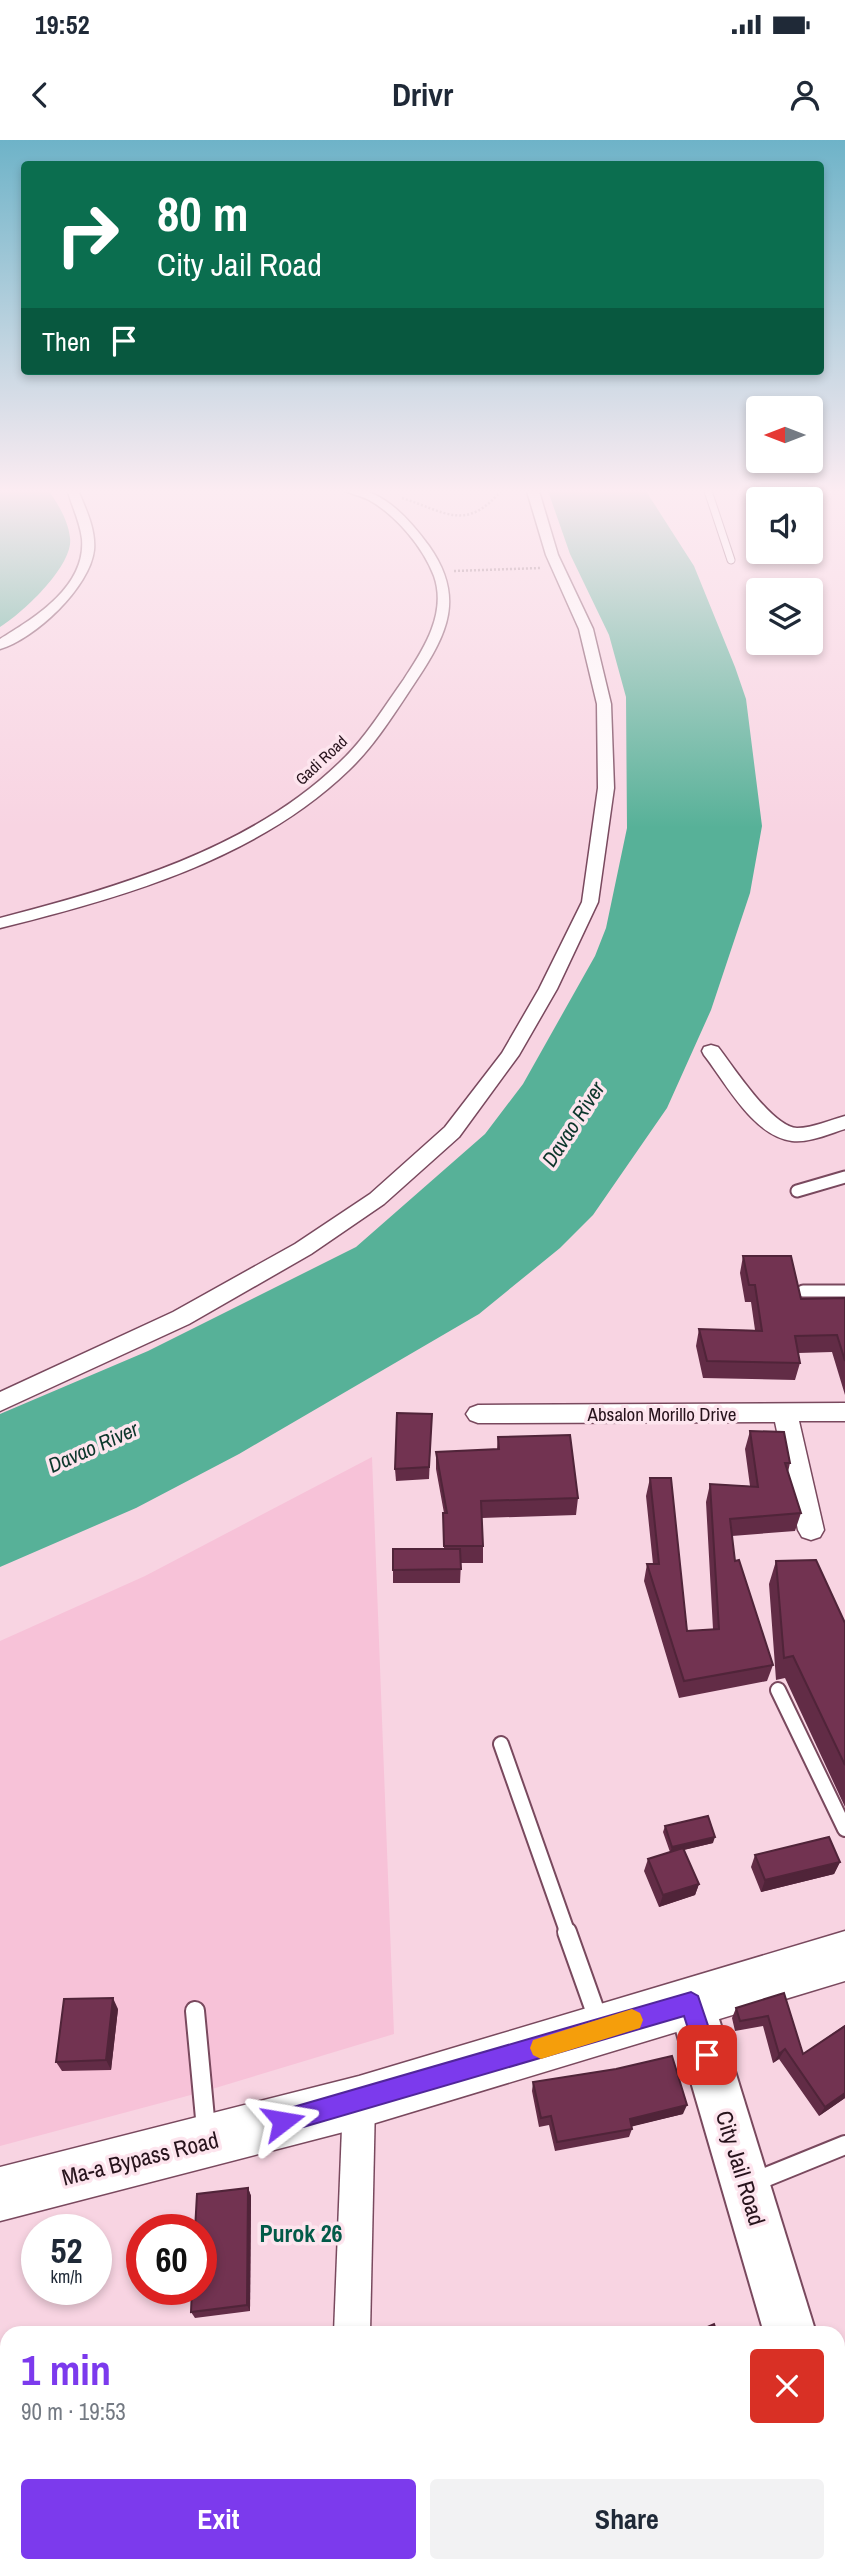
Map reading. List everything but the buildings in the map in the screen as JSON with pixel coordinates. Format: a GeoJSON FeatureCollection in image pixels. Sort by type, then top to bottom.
{"type":"FeatureCollection","features":[{"type":"Feature","properties":{"kind":"main road","name":"Ma-a Bypass Road"},"geometry":{"type":"LineString","coordinates":[[0,2194],[359,2102],[845,1956]]}},
{"type":"Feature","properties":{"kind":"street"},"geometry":{"type":"LineString","coordinates":[[0,645],[36,622],[59,601]]}},
{"type":"Feature","properties":{"kind":"street","name":"Gadi Road"},"geometry":{"type":"LineString","coordinates":[[0,923],[88,899],[177,866],[274,819],[313,793],[344,766],[369,737],[431,647],[445,601]]}},
{"type":"Feature","properties":{"kind":"street"},"geometry":{"type":"LineString","coordinates":[[0,1402],[181,1318],[324,1235],[377,1199],[452,1132],[510,1055],[548,989],[590,902],[606,788],[604,704],[586,629],[573,601]]}},
{"type":"Feature","properties":{"kind":"street"},"geometry":{"type":"LineString","coordinates":[[711,1051],[768,1122],[783,1132],[804,1133],[845,1122]]}},
{"type":"Feature","properties":{"kind":"street","name":"Absalon Morillo Drive"},"geometry":{"type":"LineString","coordinates":[[478,1414],[845,1412]]}},
{"type":"Feature","properties":{"kind":"street"},"geometry":{"type":"LineString","coordinates":[[785,1413],[811,1530]]}},
{"type":"Feature","properties":{"kind":"street","name":"City Jail Road"},"geometry":{"type":"LineString","coordinates":[[691,2003],[788,2326]]}},
{"type":"Feature","properties":{"kind":"street"},"geometry":{"type":"LineString","coordinates":[[352,2326],[359,2102]]}},
{"type":"Feature","properties":{"kind":"lane"},"geometry":{"type":"LineString","coordinates":[[797,1191],[845,1177]]}},
{"type":"Feature","properties":{"kind":"lane"},"geometry":{"type":"LineString","coordinates":[[803,1291],[845,1291]]}},
{"type":"Feature","properties":{"kind":"lane"},"geometry":{"type":"LineString","coordinates":[[778,1690],[845,1829]]}},
{"type":"Feature","properties":{"kind":"lane"},"geometry":{"type":"LineString","coordinates":[[501,1744],[602,2029]]}},
{"type":"Feature","properties":{"kind":"lane"},"geometry":{"type":"LineString","coordinates":[[194,2011],[207,2141]]}},
{"type":"Feature","properties":{"kind":"lane"},"geometry":{"type":"LineString","coordinates":[[747,2185],[845,2145]]}},
{"type":"Feature","properties":{"kind":"shaded area"},"geometry":{"type":"Polygon","coordinates":[[[372,1457],[394,2034],[202,2092],[0,2146],[0,1641],[145,1576],[372,1457]]]}},
{"type":"Feature","properties":{"kind":"water"},"geometry":{"type":"Polygon","coordinates":[[[0,601],[31,601],[9,621],[0,627],[0,601]]]}},
{"type":"Feature","properties":{"kind":"water","name":"Davao River"},"geometry":{"type":"Polygon","coordinates":[[[593,601],[708,601],[746,699],[762,826],[750,893],[711,1010],[667,1108],[593,1215],[560,1248],[479,1314],[239,1454],[136,1508],[0,1567],[0,1414],[148,1351],[356,1247],[485,1134],[523,1084],[595,956],[606,928],[627,828],[626,697],[609,635],[593,601]]]}},
{"type":"Feature","properties":{"kind":"slow traffic"},"geometry":{"type":"LineString","coordinates":[[541,2048],[632,2020]]}},
{"type":"Feature","properties":{"kind":"district","name":"Purok 26"},"geometry":{"type":"Point","coordinates":[301,2233]}},
{"type":"Feature","properties":{"kind":"route"},"geometry":{"type":"LineString","coordinates":[[283,2121],[359,2102],[691,2003],[707,2055]]}}]}
